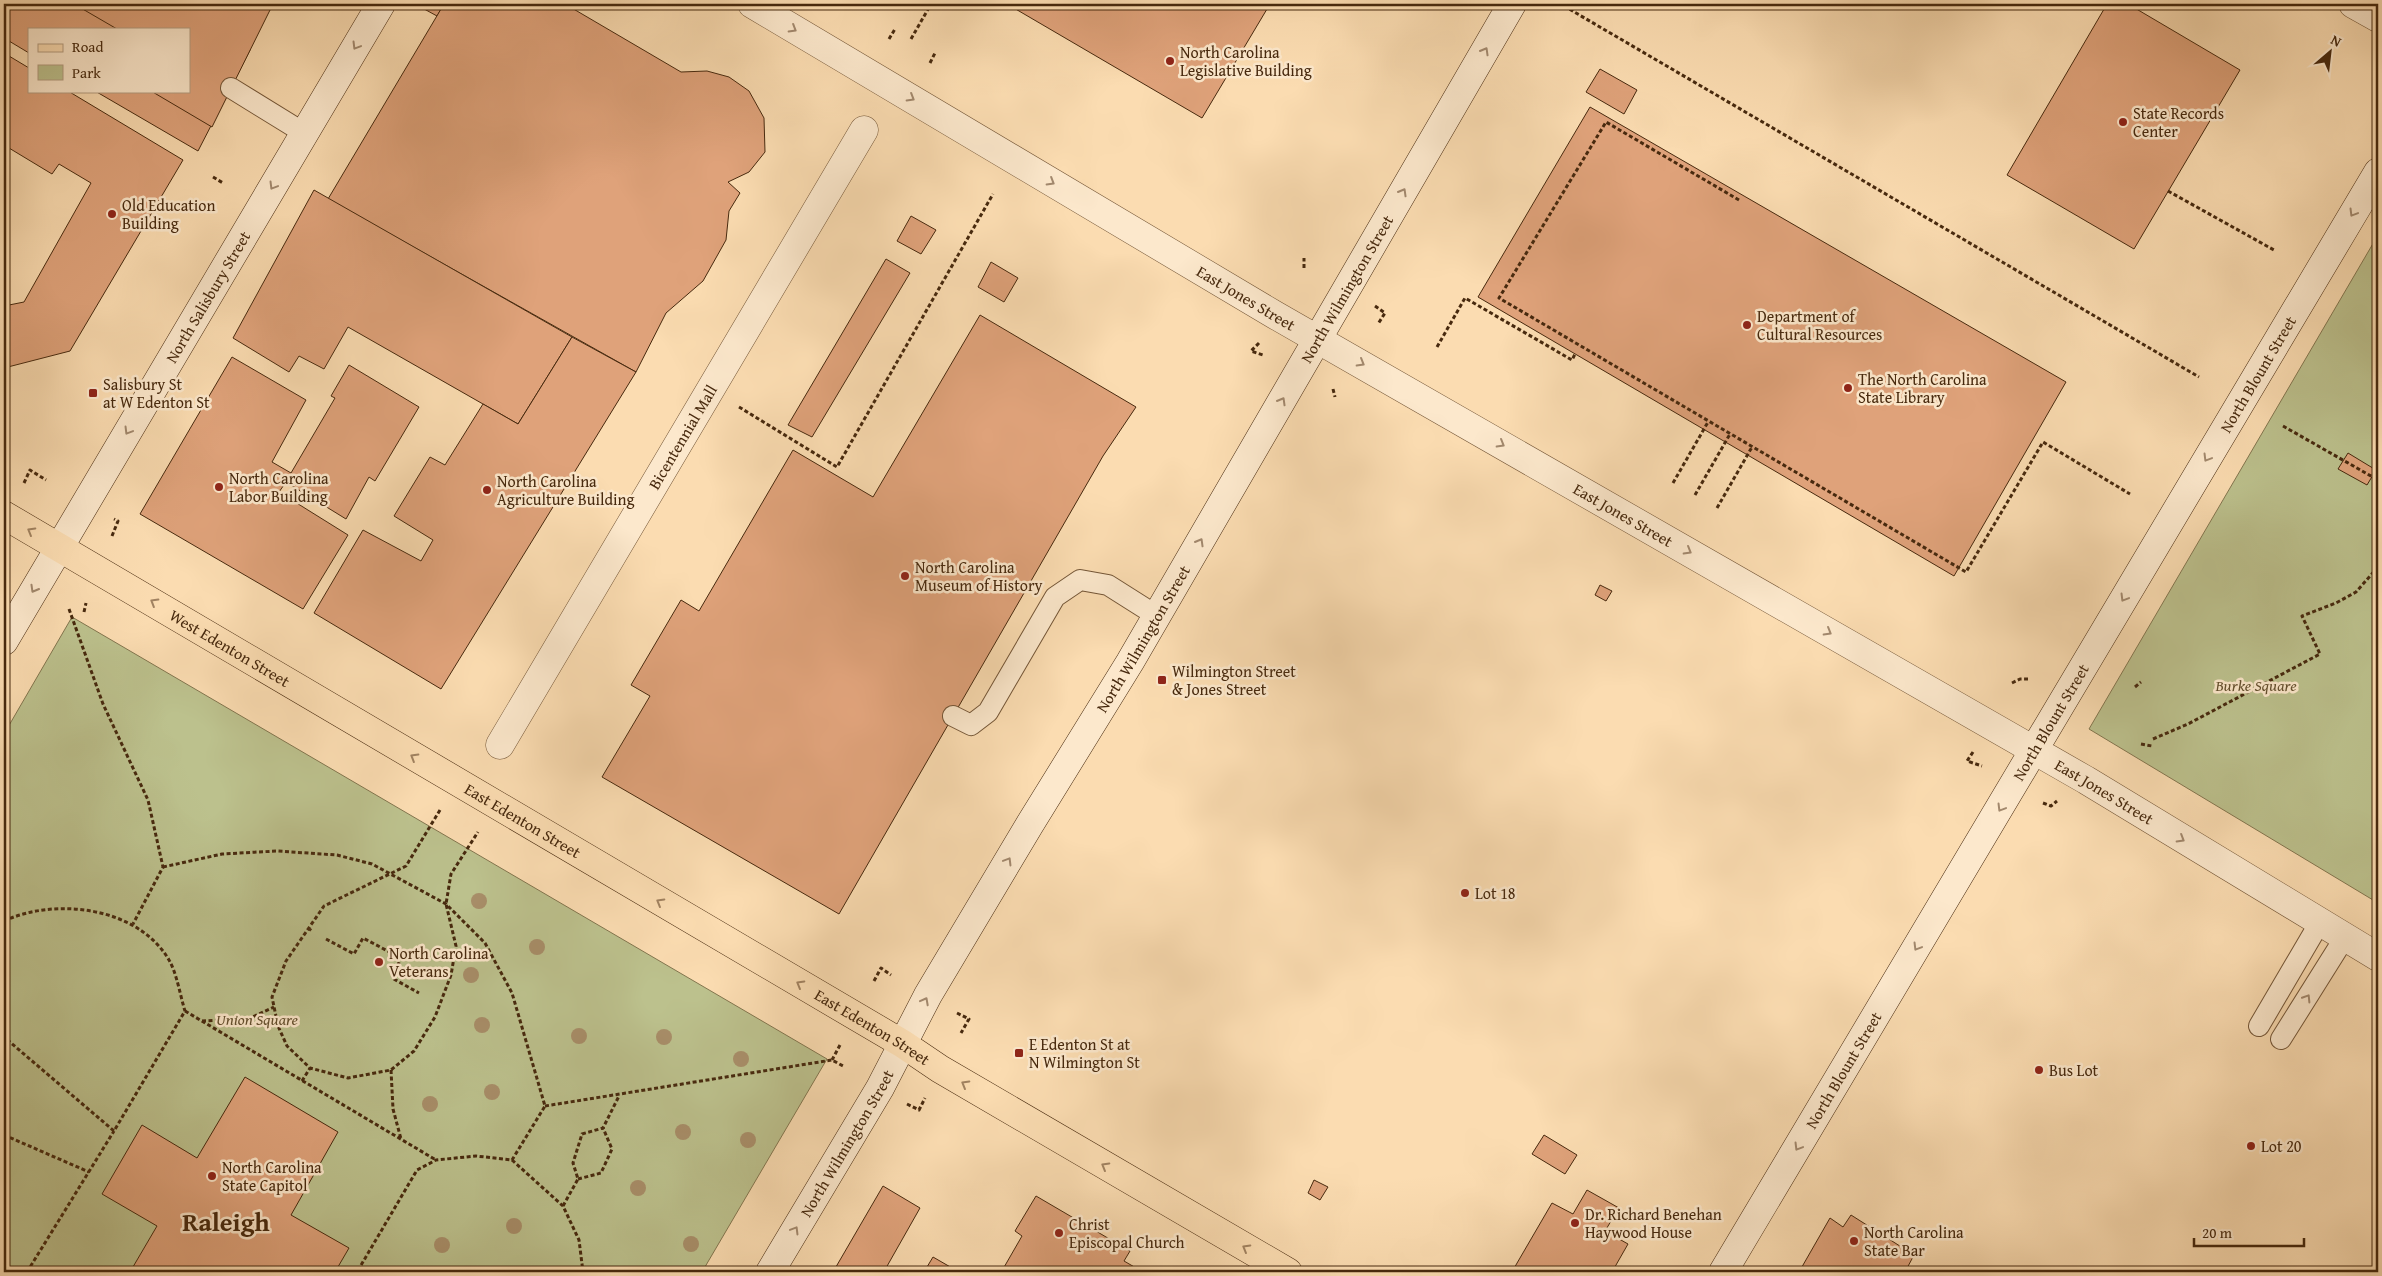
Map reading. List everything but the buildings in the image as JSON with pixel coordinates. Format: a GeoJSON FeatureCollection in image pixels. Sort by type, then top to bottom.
{"type":"FeatureCollection","features":[{"type":"Feature","properties":{"kind":"main road","name":"North Salisbury Street"},"geometry":{"type":"LineString","coordinates":[[4,641],[381,4]]}},
{"type":"Feature","properties":{"kind":"main road","name":"East Jones Street"},"geometry":{"type":"LineString","coordinates":[[752,4],[1318,340],[2086,780],[2378,957]]}},
{"type":"Feature","properties":{"kind":"main road","name":"North Wilmington Street"},"geometry":{"type":"LineString","coordinates":[[770,1272],[880,1088],[951,955],[1157,616],[1512,4]]}},
{"type":"Feature","properties":{"kind":"main road"},"geometry":{"type":"LineString","coordinates":[[2353,4],[2378,18]]}},
{"type":"Feature","properties":{"kind":"main road","name":"Bicentennial Mall"},"geometry":{"type":"LineString","coordinates":[[500,745],[864,130]]}},
{"type":"Feature","properties":{"kind":"main road","name":"North Blount Street"},"geometry":{"type":"LineString","coordinates":[[1723,1272],[2378,172]]}},
{"type":"Feature","properties":{"kind":"main road","name":"West Edenton Street"},"geometry":{"type":"LineString","coordinates":[[4,515],[456,781]]}},
{"type":"Feature","properties":{"kind":"main road","name":"East Edenton Street"},"geometry":{"type":"LineString","coordinates":[[456,781],[903,1044],[940,1070],[1288,1272]]}},
{"type":"Feature","properties":{"kind":"lane"},"geometry":{"type":"LineString","coordinates":[[231,88],[304,133]]}},
{"type":"Feature","properties":{"kind":"lane"},"geometry":{"type":"LineString","coordinates":[[953,716],[971,725],[988,712],[1056,597],[1080,580],[1108,585],[1157,616]]}},
{"type":"Feature","properties":{"kind":"lane"},"geometry":{"type":"LineString","coordinates":[[2259,1026],[2320,922]]}},
{"type":"Feature","properties":{"kind":"lane"},"geometry":{"type":"LineString","coordinates":[[2281,1039],[2345,937]]}},
{"type":"Feature","properties":{"kind":"path"},"geometry":{"type":"LineString","coordinates":[[911,39],[931,4]]}},
{"type":"Feature","properties":{"kind":"path"},"geometry":{"type":"LineString","coordinates":[[1564,6],[2199,377]]}},
{"type":"Feature","properties":{"kind":"path"},"geometry":{"type":"LineString","coordinates":[[889,39],[895,29]]}},
{"type":"Feature","properties":{"kind":"path"},"geometry":{"type":"LineString","coordinates":[[930,63],[935,54]]}},
{"type":"Feature","properties":{"kind":"path"},"geometry":{"type":"LineString","coordinates":[[1739,200],[1606,122],[1499,298],[1966,572],[2042,442],[2130,494]]}},
{"type":"Feature","properties":{"kind":"path"},"geometry":{"type":"LineString","coordinates":[[213,177],[223,183]]}},
{"type":"Feature","properties":{"kind":"path"},"geometry":{"type":"LineString","coordinates":[[2168,191],[2274,250]]}},
{"type":"Feature","properties":{"kind":"path"},"geometry":{"type":"LineString","coordinates":[[710,390],[837,467],[993,194]]}},
{"type":"Feature","properties":{"kind":"path"},"geometry":{"type":"LineString","coordinates":[[1304,258],[1304,268]]}},
{"type":"Feature","properties":{"kind":"path"},"geometry":{"type":"LineString","coordinates":[[1438,347],[1465,298],[1572,360],[1575,354]]}},
{"type":"Feature","properties":{"kind":"path"},"geometry":{"type":"LineString","coordinates":[[1376,306],[1386,313],[1378,324]]}},
{"type":"Feature","properties":{"kind":"path"},"geometry":{"type":"LineString","coordinates":[[1259,342],[1251,351],[1263,355]]}},
{"type":"Feature","properties":{"kind":"path"},"geometry":{"type":"LineString","coordinates":[[1333,389],[1335,397]]}},
{"type":"Feature","properties":{"kind":"path"},"geometry":{"type":"LineString","coordinates":[[1673,483],[1708,422]]}},
{"type":"Feature","properties":{"kind":"path"},"geometry":{"type":"LineString","coordinates":[[2283,426],[2378,480]]}},
{"type":"Feature","properties":{"kind":"path"},"geometry":{"type":"LineString","coordinates":[[1695,495],[1730,434]]}},
{"type":"Feature","properties":{"kind":"path"},"geometry":{"type":"LineString","coordinates":[[1717,508],[1752,447]]}},
{"type":"Feature","properties":{"kind":"path"},"geometry":{"type":"LineString","coordinates":[[24,483],[30,470],[46,480]]}},
{"type":"Feature","properties":{"kind":"path"},"geometry":{"type":"LineString","coordinates":[[2378,512],[2374,522],[2376,543],[2378,545]]}},
{"type":"Feature","properties":{"kind":"path"},"geometry":{"type":"LineString","coordinates":[[112,536],[118,521]]}},
{"type":"Feature","properties":{"kind":"path"},"geometry":{"type":"LineString","coordinates":[[2153,739],[2188,724],[2320,654],[2302,616],[2336,603],[2356,592],[2378,567]]}},
{"type":"Feature","properties":{"kind":"path"},"geometry":{"type":"LineString","coordinates":[[84,612],[86,603]]}},
{"type":"Feature","properties":{"kind":"path"},"geometry":{"type":"LineString","coordinates":[[69,609],[103,704],[148,800],[163,867],[133,924]]}},
{"type":"Feature","properties":{"kind":"path"},"geometry":{"type":"LineString","coordinates":[[2012,683],[2020,679],[2028,679]]}},
{"type":"Feature","properties":{"kind":"path"},"geometry":{"type":"LineString","coordinates":[[2135,687],[2141,682]]}},
{"type":"Feature","properties":{"kind":"path"},"geometry":{"type":"LineString","coordinates":[[2141,744],[2152,746]]}},
{"type":"Feature","properties":{"kind":"path"},"geometry":{"type":"LineString","coordinates":[[1967,761],[1982,766]]}},
{"type":"Feature","properties":{"kind":"path"},"geometry":{"type":"LineString","coordinates":[[2043,802],[2051,806]]}},
{"type":"Feature","properties":{"kind":"path"},"geometry":{"type":"LineString","coordinates":[[441,810],[406,866],[324,906],[286,961],[272,997],[278,1026],[287,1046],[310,1068],[348,1078],[391,1070],[414,1051],[435,1017],[450,975],[456,946],[446,904],[451,874],[478,831]]}},
{"type":"Feature","properties":{"kind":"path"},"geometry":{"type":"LineString","coordinates":[[163,867],[222,854],[277,851],[337,855],[372,864],[446,904],[485,943],[512,993],[545,1106],[512,1160]]}},
{"type":"Feature","properties":{"kind":"path"},"geometry":{"type":"LineString","coordinates":[[4,921],[14,916],[55,909],[98,912],[133,924],[153,940],[169,961],[185,1011],[436,1160]]}},
{"type":"Feature","properties":{"kind":"path"},"geometry":{"type":"LineString","coordinates":[[308,928],[312,931]]}},
{"type":"Feature","properties":{"kind":"path"},"geometry":{"type":"LineString","coordinates":[[326,939],[354,954],[363,938],[401,958],[392,978],[419,993]]}},
{"type":"Feature","properties":{"kind":"path"},"geometry":{"type":"LineString","coordinates":[[874,981],[881,968],[891,975]]}},
{"type":"Feature","properties":{"kind":"path"},"geometry":{"type":"LineString","coordinates":[[434,1002],[439,1005]]}},
{"type":"Feature","properties":{"kind":"path"},"geometry":{"type":"LineString","coordinates":[[202,1021],[248,1019],[274,1007]]}},
{"type":"Feature","properties":{"kind":"path"},"geometry":{"type":"LineString","coordinates":[[27,1272],[185,1011]]}},
{"type":"Feature","properties":{"kind":"path"},"geometry":{"type":"LineString","coordinates":[[957,1013],[968,1019],[961,1033]]}},
{"type":"Feature","properties":{"kind":"path"},"geometry":{"type":"LineString","coordinates":[[4,1037],[114,1131]]}},
{"type":"Feature","properties":{"kind":"path"},"geometry":{"type":"LineString","coordinates":[[832,1060],[840,1045]]}},
{"type":"Feature","properties":{"kind":"path"},"geometry":{"type":"LineString","coordinates":[[545,1106],[832,1060],[844,1067]]}},
{"type":"Feature","properties":{"kind":"path"},"geometry":{"type":"LineString","coordinates":[[302,1081],[310,1068]]}},
{"type":"Feature","properties":{"kind":"path"},"geometry":{"type":"LineString","coordinates":[[391,1070],[393,1109],[401,1139]]}},
{"type":"Feature","properties":{"kind":"path"},"geometry":{"type":"LineString","coordinates":[[578,1179],[573,1163],[582,1134],[603,1128],[620,1095]]}},
{"type":"Feature","properties":{"kind":"path"},"geometry":{"type":"LineString","coordinates":[[907,1104],[919,1110],[926,1095]]}},
{"type":"Feature","properties":{"kind":"path"},"geometry":{"type":"LineString","coordinates":[[563,1206],[578,1179],[601,1173],[612,1149],[603,1128]]}},
{"type":"Feature","properties":{"kind":"path"},"geometry":{"type":"LineString","coordinates":[[4,1135],[89,1172]]}},
{"type":"Feature","properties":{"kind":"path"},"geometry":{"type":"LineString","coordinates":[[357,1272],[417,1170],[436,1160],[476,1156],[512,1160],[563,1206],[578,1240],[583,1272]]}},
{"type":"Feature","properties":{"kind":"green space","name":"Burke Square"},"geometry":{"type":"Polygon","coordinates":[[[2378,235],[2378,903],[2089,729],[2378,235]]]}},
{"type":"Feature","properties":{"kind":"green space","name":"Union Square"},"geometry":{"type":"Polygon","coordinates":[[[72,617],[827,1059],[702,1272],[4,1272],[4,734],[72,617]]]}},
{"type":"Feature","properties":{"kind":"place","name":"North Carolina Legislative Building"},"geometry":{"type":"Point","coordinates":[1170,61]}},
{"type":"Feature","properties":{"kind":"place","name":"State Records Center"},"geometry":{"type":"Point","coordinates":[2123,122]}},
{"type":"Feature","properties":{"kind":"place","name":"Old Education Building"},"geometry":{"type":"Point","coordinates":[112,214]}},
{"type":"Feature","properties":{"kind":"place","name":"Department of Cultural Resources"},"geometry":{"type":"Point","coordinates":[1747,325]}},
{"type":"Feature","properties":{"kind":"place","name":"The North Carolina State Library"},"geometry":{"type":"Point","coordinates":[1848,388]}},
{"type":"Feature","properties":{"kind":"place","name":"Salisbury St at W Edenton St"},"geometry":{"type":"Point","coordinates":[93,393]}},
{"type":"Feature","properties":{"kind":"place","name":"North Carolina Labor Building"},"geometry":{"type":"Point","coordinates":[219,487]}},
{"type":"Feature","properties":{"kind":"place","name":"North Carolina Agriculture Building"},"geometry":{"type":"Point","coordinates":[487,490]}},
{"type":"Feature","properties":{"kind":"place","name":"North Carolina Museum of History"},"geometry":{"type":"Point","coordinates":[905,576]}},
{"type":"Feature","properties":{"kind":"place","name":"Wilmington Street & Jones Street"},"geometry":{"type":"Point","coordinates":[1162,680]}},
{"type":"Feature","properties":{"kind":"place","name":"Lot 18"},"geometry":{"type":"Point","coordinates":[1465,893]}},
{"type":"Feature","properties":{"kind":"place","name":"North Carolina Veterans"},"geometry":{"type":"Point","coordinates":[379,962]}},
{"type":"Feature","properties":{"kind":"place","name":"E Edenton St at N Wilmington St"},"geometry":{"type":"Point","coordinates":[1019,1053]}},
{"type":"Feature","properties":{"kind":"place","name":"Bus Lot"},"geometry":{"type":"Point","coordinates":[2039,1070]}},
{"type":"Feature","properties":{"kind":"place","name":"Lot 20"},"geometry":{"type":"Point","coordinates":[2251,1146]}},
{"type":"Feature","properties":{"kind":"place","name":"North Carolina State Capitol"},"geometry":{"type":"Point","coordinates":[212,1176]}},
{"type":"Feature","properties":{"kind":"place","name":"Dr. Richard Benehan Haywood House"},"geometry":{"type":"Point","coordinates":[1575,1223]}},
{"type":"Feature","properties":{"kind":"place","name":"Christ Episcopal Church"},"geometry":{"type":"Point","coordinates":[1059,1233]}},
{"type":"Feature","properties":{"kind":"place","name":"North Carolina State Bar"},"geometry":{"type":"Point","coordinates":[1854,1241]}},
{"type":"Feature","properties":{"kind":"district","name":"Raleigh"},"geometry":{"type":"Point","coordinates":[226,1221]}}]}
